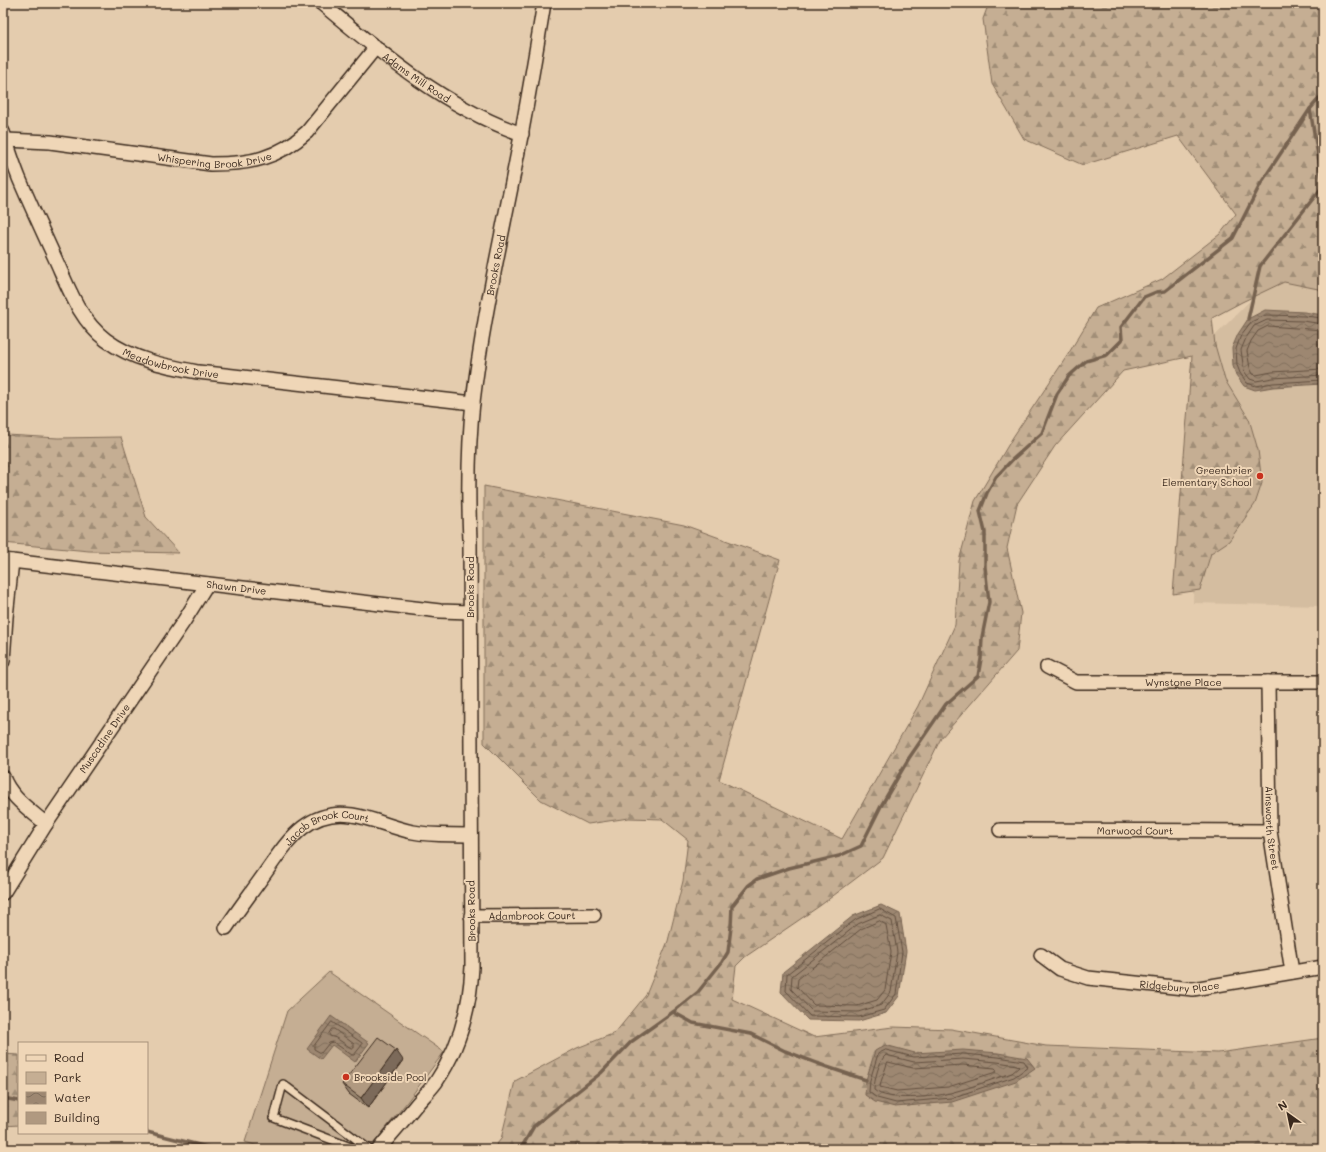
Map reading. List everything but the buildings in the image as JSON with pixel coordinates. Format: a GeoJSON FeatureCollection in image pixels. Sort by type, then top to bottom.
{"type":"FeatureCollection","features":[{"type":"Feature","properties":{"kind":"street","name":"Adams Mill Road"},"geometry":{"type":"LineString","coordinates":[[321,3],[376,47],[442,96],[497,126],[522,134]]}},
{"type":"Feature","properties":{"kind":"street","name":"Brooks Road"},"geometry":{"type":"LineString","coordinates":[[379,1149],[435,1083],[447,1065],[466,1017],[471,992],[470,612],[468,484],[473,403],[485,322],[522,134],[544,3]]}},
{"type":"Feature","properties":{"kind":"street","name":"Whispering Brook Drive"},"geometry":{"type":"LineString","coordinates":[[4,136],[211,164],[235,164],[259,160],[280,152],[296,142],[307,132],[376,47]]}},
{"type":"Feature","properties":{"kind":"street","name":"Meadowbrook Drive"},"geometry":{"type":"LineString","coordinates":[[4,136],[24,191],[76,304],[95,330],[119,349],[158,364],[198,372],[473,403]]}},
{"type":"Feature","properties":{"kind":"street","name":"Shawn Drive"},"geometry":{"type":"LineString","coordinates":[[8,561],[440,611],[470,612]]}},
{"type":"Feature","properties":{"kind":"street"},"geometry":{"type":"LineString","coordinates":[[3,661],[8,561]]}},
{"type":"Feature","properties":{"kind":"street","name":"Muscadine Drive"},"geometry":{"type":"LineString","coordinates":[[3,893],[46,824],[184,621],[206,584]]}},
{"type":"Feature","properties":{"kind":"street","name":"Wynstone Place"},"geometry":{"type":"LineString","coordinates":[[1047,666],[1076,682],[1323,682]]}},
{"type":"Feature","properties":{"kind":"street","name":"Ainsworth Street"},"geometry":{"type":"LineString","coordinates":[[1268,682],[1270,831],[1292,972]]}},
{"type":"Feature","properties":{"kind":"street"},"geometry":{"type":"LineString","coordinates":[[3,777],[5,784],[15,797],[46,824]]}},
{"type":"Feature","properties":{"kind":"street","name":"Jacob Brook Court"},"geometry":{"type":"LineString","coordinates":[[226,928],[288,841],[301,828],[320,818],[335,814],[351,815],[368,818],[414,833],[471,835]]}},
{"type":"Feature","properties":{"kind":"street","name":"Marwood Court"},"geometry":{"type":"LineString","coordinates":[[1000,830],[1270,831]]}},
{"type":"Feature","properties":{"kind":"street","name":"Adambrook Court"},"geometry":{"type":"LineString","coordinates":[[471,916],[594,915]]}},
{"type":"Feature","properties":{"kind":"street","name":"Ridgebury Place"},"geometry":{"type":"LineString","coordinates":[[1041,955],[1060,968],[1088,978],[1193,989],[1323,967]]}},
{"type":"Feature","properties":{"kind":"lane"},"geometry":{"type":"LineString","coordinates":[[356,1149],[274,1118],[284,1084],[366,1148]]}},
{"type":"Feature","properties":{"kind":"shaded area","name":"Greenbrier Elementary School"},"geometry":{"type":"Polygon","coordinates":[[[1323,227],[1323,606],[1193,603],[1201,350],[1323,227]]]}},
{"type":"Feature","properties":{"kind":"green space"},"geometry":{"type":"Polygon","coordinates":[[[989,3],[1323,3],[1323,290],[1284,282],[1212,318],[1215,345],[1225,380],[1249,419],[1258,450],[1262,483],[1255,504],[1229,541],[1211,553],[1200,590],[1173,594],[1192,356],[1123,371],[1055,446],[1017,504],[1007,548],[1021,613],[1017,651],[941,738],[883,858],[821,905],[745,957],[736,966],[732,999],[814,1037],[893,1027],[951,1029],[1046,1046],[1218,1053],[1323,1038],[1323,1149],[493,1149],[501,1139],[515,1081],[577,1048],[615,1033],[646,995],[668,941],[683,881],[688,840],[662,819],[629,818],[588,824],[541,800],[484,743],[484,486],[684,525],[780,560],[719,780],[842,839],[918,706],[955,625],[959,561],[975,501],[1013,437],[1067,356],[1096,308],[1162,279],[1220,234],[1236,214],[1178,136],[1083,165],[1024,139],[992,84],[983,19],[989,3]]]}},
{"type":"Feature","properties":{"kind":"green space"},"geometry":{"type":"Polygon","coordinates":[[[3,376],[7,435],[58,438],[121,437],[146,517],[179,553],[89,551],[3,543],[3,376]]]}},
{"type":"Feature","properties":{"kind":"green space","name":"Brookside Pool"},"geometry":{"type":"Polygon","coordinates":[[[329,972],[444,1052],[407,1102],[369,1149],[268,1149],[245,1142],[287,1011],[329,972]]]}},
{"type":"Feature","properties":{"kind":"green space"},"geometry":{"type":"Polygon","coordinates":[[[3,1054],[18,1055],[18,1125],[3,1126],[3,1054]]]}},
{"type":"Feature","properties":{"kind":"water"},"geometry":{"type":"Polygon","coordinates":[[[1265,310],[1304,312],[1323,315],[1323,384],[1273,387],[1255,390],[1244,386],[1236,375],[1233,366],[1232,348],[1238,334],[1248,319],[1265,310]]]}},
{"type":"Feature","properties":{"kind":"water"},"geometry":{"type":"Polygon","coordinates":[[[881,905],[900,914],[906,951],[899,996],[886,1013],[859,1021],[808,1020],[781,992],[783,972],[853,916],[881,905]]]}},
{"type":"Feature","properties":{"kind":"water"},"geometry":{"type":"Polygon","coordinates":[[[331,1016],[369,1043],[355,1062],[332,1045],[321,1059],[307,1049],[331,1016]]]}},
{"type":"Feature","properties":{"kind":"water"},"geometry":{"type":"Polygon","coordinates":[[[885,1045],[915,1053],[963,1050],[998,1053],[1027,1058],[1035,1068],[1016,1081],[952,1102],[895,1107],[875,1102],[865,1095],[866,1080],[875,1051],[885,1045]]]}},
{"type":"Feature","properties":{"kind":"waterway"},"geometry":{"type":"LineString","coordinates":[[519,1149],[534,1126],[601,1073],[631,1042],[698,992],[728,952],[732,906],[748,886],[757,879],[789,868],[839,856],[861,846],[881,806],[909,758],[946,704],[978,676],[981,659],[982,637],[989,602],[985,567],[985,532],[980,511],[987,493],[996,477],[1013,459],[1042,433],[1057,394],[1069,376],[1086,361],[1107,355],[1122,340],[1121,327],[1144,297],[1156,292],[1165,291],[1233,238],[1261,183],[1310,109],[1323,94]]}},
{"type":"Feature","properties":{"kind":"waterway"},"geometry":{"type":"LineString","coordinates":[[1310,109],[1323,185]]}},
{"type":"Feature","properties":{"kind":"waterway"},"geometry":{"type":"LineString","coordinates":[[1248,319],[1260,266],[1323,186]]}},
{"type":"Feature","properties":{"kind":"waterway"},"geometry":{"type":"LineString","coordinates":[[673,1012],[693,1023],[751,1034],[785,1051],[866,1080]]}},
{"type":"Feature","properties":{"kind":"waterway"},"geometry":{"type":"LineString","coordinates":[[3,1098],[18,1101]]}},
{"type":"Feature","properties":{"kind":"waterway"},"geometry":{"type":"LineString","coordinates":[[148,1132],[215,1149]]}},
{"type":"Feature","properties":{"kind":"place","name":"Greenbrier Elementary School"},"geometry":{"type":"Point","coordinates":[1260,476]}},
{"type":"Feature","properties":{"kind":"place","name":"Brookside Pool"},"geometry":{"type":"Point","coordinates":[346,1077]}}]}
